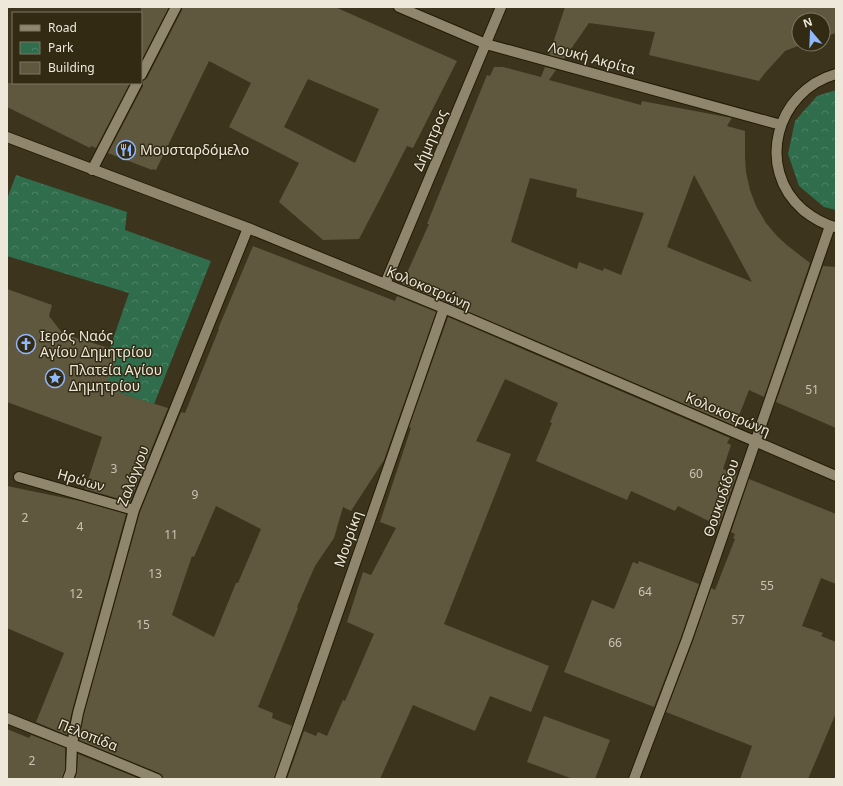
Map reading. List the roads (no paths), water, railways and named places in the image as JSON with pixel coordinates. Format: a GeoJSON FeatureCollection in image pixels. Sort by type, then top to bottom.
{"type":"FeatureCollection","features":[{"type":"Feature","properties":{"kind":"street"},"geometry":{"type":"LineString","coordinates":[[142,73],[176,7]]}},
{"type":"Feature","properties":{"kind":"street","name":"Λουκή Ακρίτα"},"geometry":{"type":"LineString","coordinates":[[399,7],[486,44],[781,125]]}},
{"type":"Feature","properties":{"kind":"street","name":"Δήμητρος"},"geometry":{"type":"LineString","coordinates":[[385,284],[501,7]]}},
{"type":"Feature","properties":{"kind":"street"},"geometry":{"type":"LineString","coordinates":[[833,226],[814,218],[800,207],[791,197],[784,185],[780,172],[777,159],[777,142],[784,116],[799,96],[819,81],[836,74]]}},
{"type":"Feature","properties":{"kind":"street"},"geometry":{"type":"LineString","coordinates":[[92,170],[136,84]]}},
{"type":"Feature","properties":{"kind":"street","name":"Κολοκοτρώνη"},"geometry":{"type":"LineString","coordinates":[[7,137],[248,228],[444,308],[836,476]]}},
{"type":"Feature","properties":{"kind":"street","name":"Θουκυδίδου"},"geometry":{"type":"LineString","coordinates":[[634,779],[687,639],[833,226]]}},
{"type":"Feature","properties":{"kind":"street","name":"Ζαλόγγου"},"geometry":{"type":"LineString","coordinates":[[68,779],[71,771],[72,744],[78,713],[134,510],[248,228]]}},
{"type":"Feature","properties":{"kind":"street","name":"Μουρίκη"},"geometry":{"type":"LineString","coordinates":[[280,779],[444,308]]}},
{"type":"Feature","properties":{"kind":"street","name":"Ηρώων"},"geometry":{"type":"LineString","coordinates":[[19,477],[134,510]]}},
{"type":"Feature","properties":{"kind":"street","name":"Πελοπίδα"},"geometry":{"type":"LineString","coordinates":[[7,718],[157,779]]}},
{"type":"Feature","properties":{"kind":"place","name":"Μουσταρδόμελο"},"geometry":{"type":"Point","coordinates":[126,150]}},
{"type":"Feature","properties":{"kind":"place","name":"Ιερός Ναός Αγίου Δημητρίου"},"geometry":{"type":"Point","coordinates":[26,344]}},
{"type":"Feature","properties":{"kind":"place","name":"Πλατεία Αγίου Δημητρίου"},"geometry":{"type":"Point","coordinates":[55,378]}}]}
